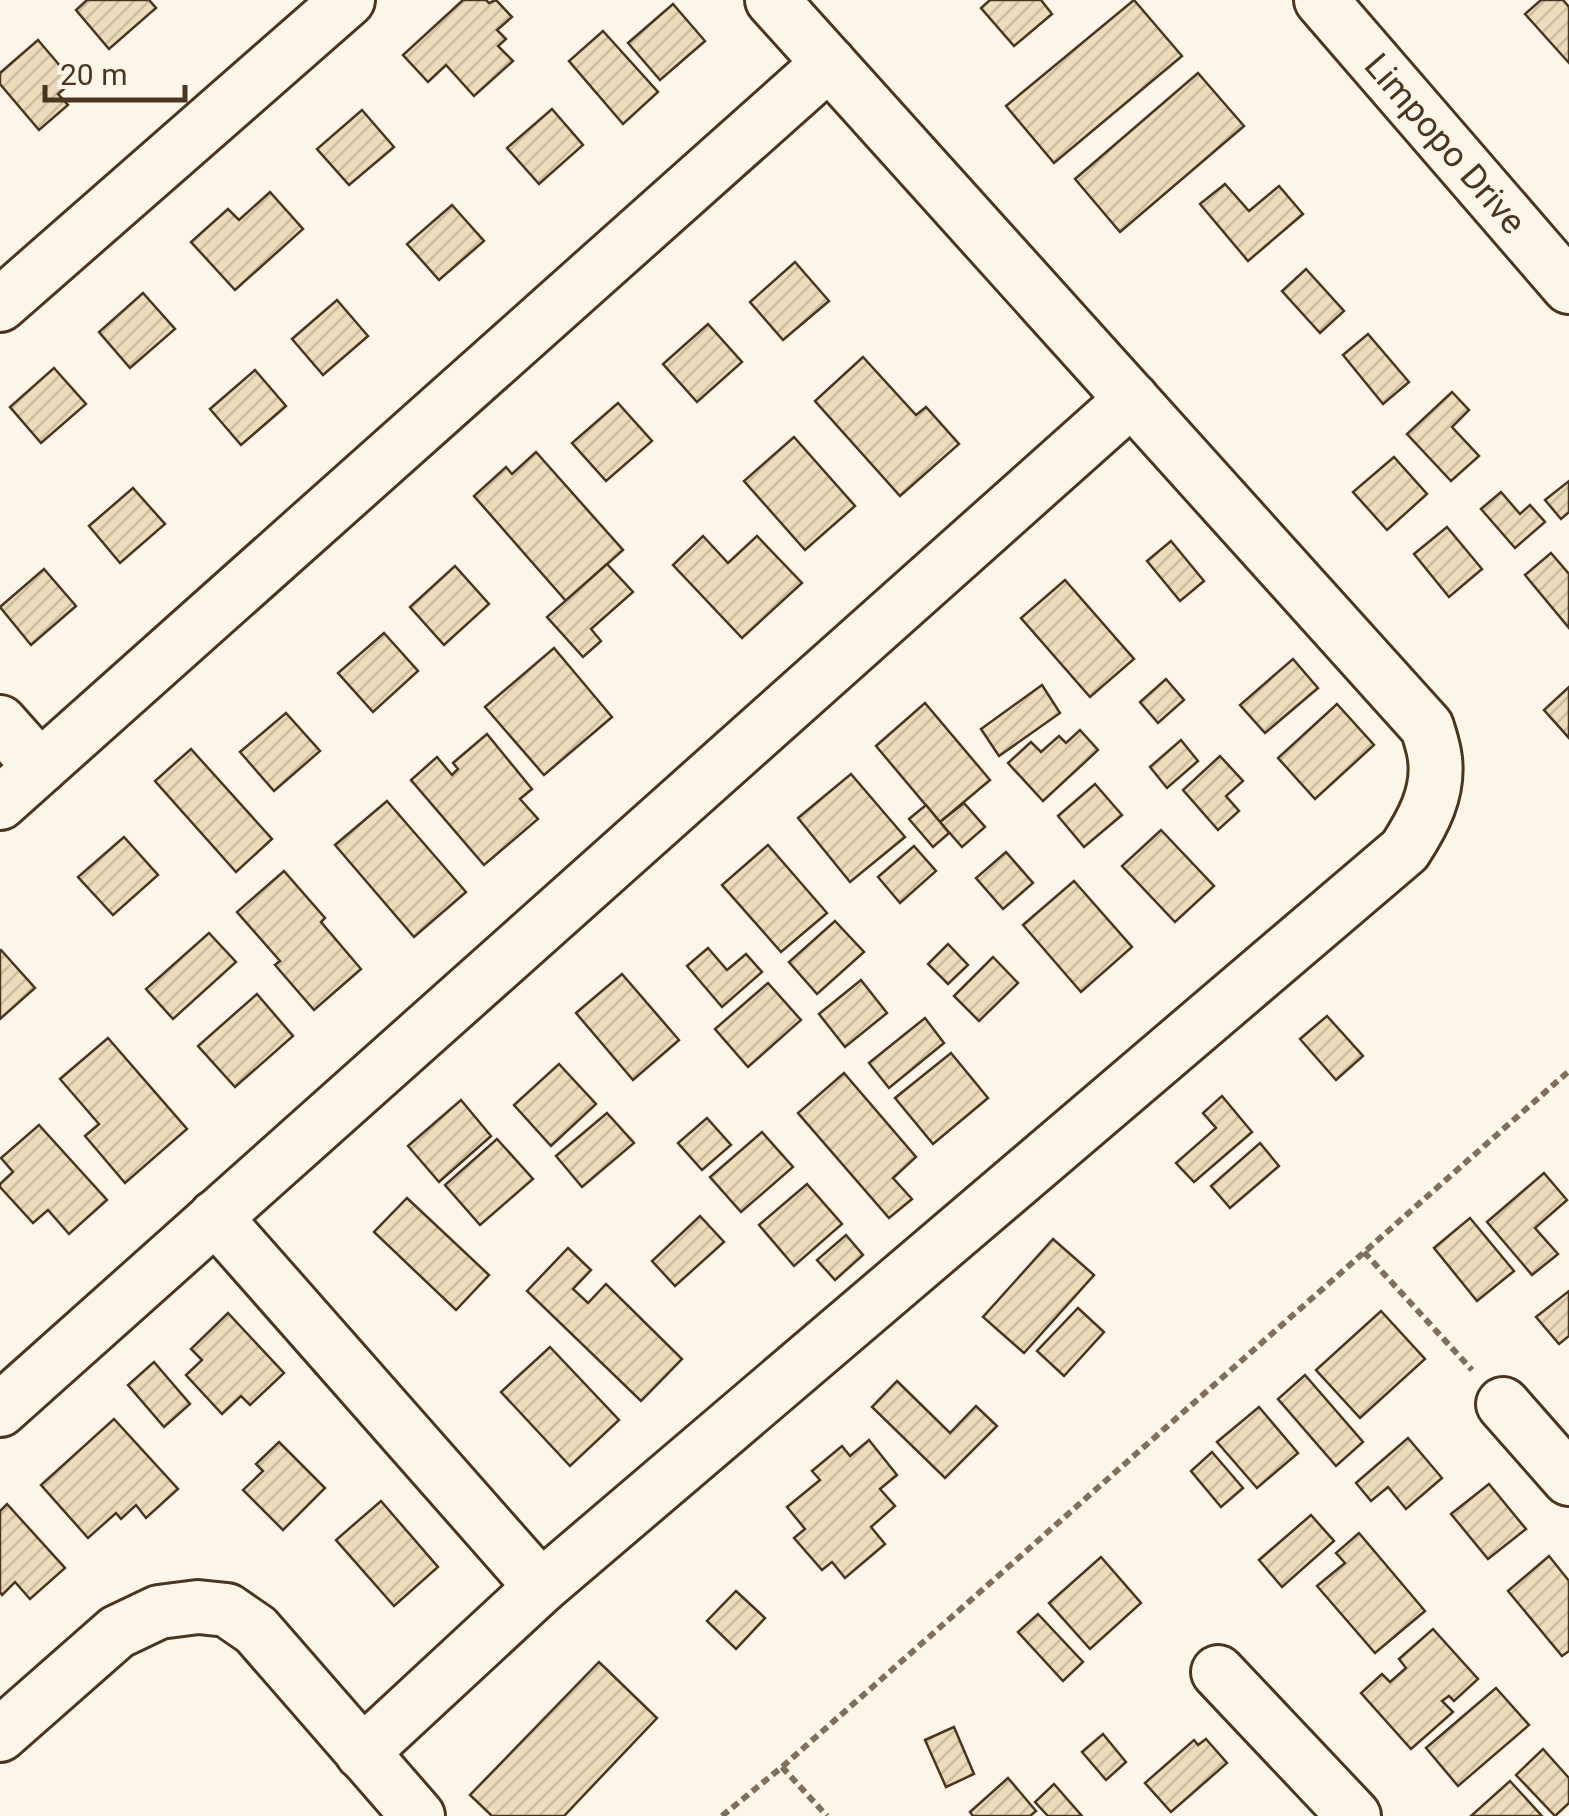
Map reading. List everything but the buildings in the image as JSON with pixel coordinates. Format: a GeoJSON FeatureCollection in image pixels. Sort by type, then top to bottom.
{"type":"FeatureCollection","features":[{"type":"Feature","properties":{"kind":"street"},"geometry":{"type":"LineString","coordinates":[[0,305],[348,0]]}},
{"type":"Feature","properties":{"kind":"street"},"geometry":{"type":"LineString","coordinates":[[362,1753],[541,1587],[1405,850],[1423,822],[1434,790],[1435,758],[1427,727],[772,0]]}},
{"type":"Feature","properties":{"kind":"street","name":"Limpopo Drive"},"geometry":{"type":"LineString","coordinates":[[1321,0],[1569,287]]}},
{"type":"Feature","properties":{"kind":"street"},"geometry":{"type":"LineString","coordinates":[[0,803],[829,63]]}},
{"type":"Feature","properties":{"kind":"street"},"geometry":{"type":"LineString","coordinates":[[0,1410],[1132,400]]}},
{"type":"Feature","properties":{"kind":"street"},"geometry":{"type":"LineString","coordinates":[[0,722],[40,767]]}},
{"type":"Feature","properties":{"kind":"street"},"geometry":{"type":"LineString","coordinates":[[215,1217],[541,1587]]}},
{"type":"Feature","properties":{"kind":"street"},"geometry":{"type":"LineString","coordinates":[[1503,1404],[1569,1480]]}},
{"type":"Feature","properties":{"kind":"street"},"geometry":{"type":"LineString","coordinates":[[0,1735],[117,1632],[159,1612],[198,1606],[227,1610],[256,1630],[418,1816]]}},
{"type":"Feature","properties":{"kind":"street"},"geometry":{"type":"LineString","coordinates":[[1218,1672],[1354,1816]]}},
{"type":"Feature","properties":{"kind":"path"},"geometry":{"type":"LineString","coordinates":[[722,1816],[1569,1070]]}},
{"type":"Feature","properties":{"kind":"path"},"geometry":{"type":"LineString","coordinates":[[1364,1252],[1503,1404]]}},
{"type":"Feature","properties":{"kind":"path"},"geometry":{"type":"LineString","coordinates":[[782,1767],[827,1816]]}}]}
